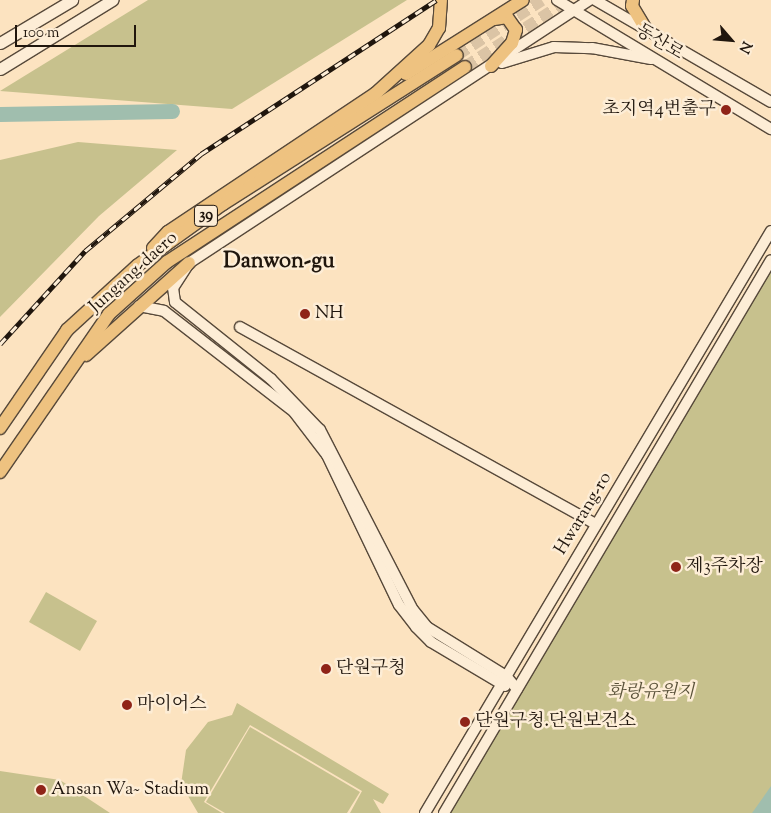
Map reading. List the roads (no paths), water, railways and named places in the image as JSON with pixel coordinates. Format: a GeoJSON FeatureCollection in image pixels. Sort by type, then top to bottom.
{"type":"FeatureCollection","features":[{"type":"Feature","properties":{"kind":"main road"},"geometry":{"type":"LineString","coordinates":[[0,43],[72,0]]}},
{"type":"Feature","properties":{"kind":"main road"},"geometry":{"type":"LineString","coordinates":[[0,69],[112,0]]}},
{"type":"Feature","properties":{"kind":"main road"},"geometry":{"type":"LineString","coordinates":[[375,94],[429,45],[439,28],[441,0]]}},
{"type":"Feature","properties":{"kind":"main road"},"geometry":{"type":"LineString","coordinates":[[138,265],[168,232],[375,94],[523,0]]}},
{"type":"Feature","properties":{"kind":"main road"},"geometry":{"type":"LineString","coordinates":[[633,0],[632,6],[645,28]]}},
{"type":"Feature","properties":{"kind":"main road"},"geometry":{"type":"LineString","coordinates":[[491,20],[507,17],[516,30],[512,43],[491,66]]}},
{"type":"Feature","properties":{"kind":"main road","name":"Jungang-daero"},"geometry":{"type":"LineString","coordinates":[[0,428],[66,330],[138,265],[223,204],[457,55]]}},
{"type":"Feature","properties":{"kind":"main road","name":"Jungang-daero"},"geometry":{"type":"LineString","coordinates":[[0,472],[62,377],[109,314],[167,262],[465,67]]}},
{"type":"Feature","properties":{"kind":"main road"},"geometry":{"type":"LineString","coordinates":[[62,377],[189,263]]}},
{"type":"Feature","properties":{"kind":"street","name":"동산로"},"geometry":{"type":"LineString","coordinates":[[557,0],[771,128]]}},
{"type":"Feature","properties":{"kind":"street"},"geometry":{"type":"LineString","coordinates":[[504,681],[427,627],[413,610],[320,430],[271,379],[175,302],[178,275],[189,263],[590,0]]}},
{"type":"Feature","properties":{"kind":"street"},"geometry":{"type":"LineString","coordinates":[[595,0],[771,102]]}},
{"type":"Feature","properties":{"kind":"street"},"geometry":{"type":"LineString","coordinates":[[491,66],[554,47],[592,48],[658,61]]}},
{"type":"Feature","properties":{"kind":"street","name":"Hwarang-ro"},"geometry":{"type":"LineString","coordinates":[[425,813],[771,231]]}},
{"type":"Feature","properties":{"kind":"street","name":"Hwarang-ro"},"geometry":{"type":"LineString","coordinates":[[444,813],[771,261]]}},
{"type":"Feature","properties":{"kind":"street"},"geometry":{"type":"LineString","coordinates":[[139,306],[164,311],[294,412],[327,455],[399,605],[431,642],[518,689]]}},
{"type":"Feature","properties":{"kind":"street"},"geometry":{"type":"LineString","coordinates":[[240,327],[596,524]]}},
{"type":"Feature","properties":{"kind":"waterway"},"geometry":{"type":"LineString","coordinates":[[0,114],[172,111]]}},
{"type":"Feature","properties":{"kind":"tunnel"},"geometry":{"type":"LineString","coordinates":[[457,55],[542,0]]}},
{"type":"Feature","properties":{"kind":"tunnel"},"geometry":{"type":"LineString","coordinates":[[465,67],[569,0]]}},
{"type":"Feature","properties":{"kind":"railway"},"geometry":{"type":"LineString","coordinates":[[0,344],[85,251],[201,154],[436,0]]}},
{"type":"Feature","properties":{"kind":"place","name":"초지역4번출구"},"geometry":{"type":"Point","coordinates":[726,110]}},
{"type":"Feature","properties":{"kind":"place","name":"NH"},"geometry":{"type":"Point","coordinates":[305,314]}},
{"type":"Feature","properties":{"kind":"place","name":"제3주차장"},"geometry":{"type":"Point","coordinates":[676,567]}},
{"type":"Feature","properties":{"kind":"place","name":"단원구청"},"geometry":{"type":"Point","coordinates":[326,669]}},
{"type":"Feature","properties":{"kind":"place","name":"마이어스"},"geometry":{"type":"Point","coordinates":[127,705]}},
{"type":"Feature","properties":{"kind":"place","name":"단원구청.단원보건소"},"geometry":{"type":"Point","coordinates":[465,722]}},
{"type":"Feature","properties":{"kind":"place","name":"Ansan Wa~ Stadium"},"geometry":{"type":"Point","coordinates":[41,790]}},
{"type":"Feature","properties":{"kind":"district","name":"Danwon-gu"},"geometry":{"type":"Point","coordinates":[279,263]}},
{"type":"Feature","properties":{"kind":"park label","name":"화랑유원지"},"geometry":{"type":"Point","coordinates":[651,693]}}]}
